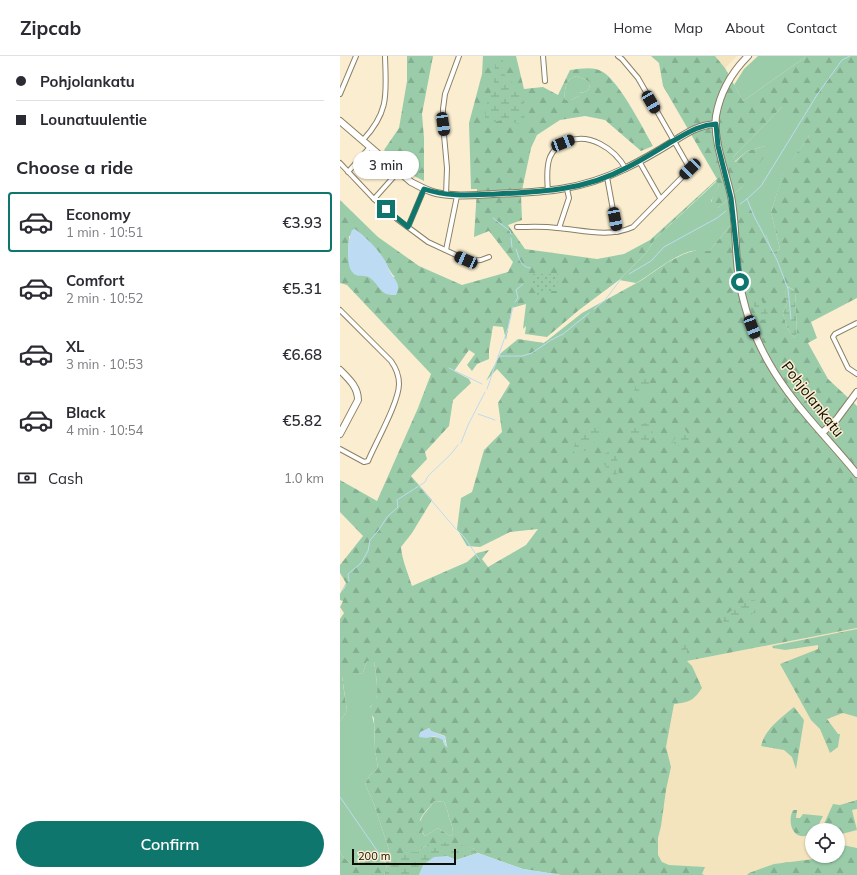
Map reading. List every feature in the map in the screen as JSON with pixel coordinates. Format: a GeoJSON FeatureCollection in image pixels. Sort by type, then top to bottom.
{"type":"FeatureCollection","features":[{"type":"Feature","properties":{"kind":"street"},"geometry":{"type":"LineString","coordinates":[[340,94],[356,56]]}},
{"type":"Feature","properties":{"kind":"street"},"geometry":{"type":"LineString","coordinates":[[363,140],[378,122],[384,104],[386,87],[386,56]]}},
{"type":"Feature","properties":{"kind":"street"},"geometry":{"type":"LineString","coordinates":[[446,195],[448,168],[443,124],[443,109],[445,94],[459,56]]}},
{"type":"Feature","properties":{"kind":"street"},"geometry":{"type":"LineString","coordinates":[[544,56],[544,81]]}},
{"type":"Feature","properties":{"kind":"street"},"geometry":{"type":"LineString","coordinates":[[517,227],[539,226],[585,232],[625,231],[633,227],[690,169],[638,78],[618,56]]}},
{"type":"Feature","properties":{"kind":"street","name":"Pohjolankatu"},"geometry":{"type":"LineString","coordinates":[[748,56],[733,73],[727,85],[717,116],[716,124],[718,146],[731,198],[741,291],[749,319],[761,349],[774,372],[793,399],[857,474]]}},
{"type":"Feature","properties":{"kind":"street"},"geometry":{"type":"LineString","coordinates":[[340,121],[411,182],[424,189],[446,195],[457,196],[567,189],[607,177],[626,169],[700,127],[716,124]]}},
{"type":"Feature","properties":{"kind":"street"},"geometry":{"type":"LineString","coordinates":[[548,191],[547,168],[550,157],[556,148],[571,140],[580,138],[600,143],[617,157],[626,169]]}},
{"type":"Feature","properties":{"kind":"street"},"geometry":{"type":"LineString","coordinates":[[348,172],[370,147]]}},
{"type":"Feature","properties":{"kind":"street"},"geometry":{"type":"LineString","coordinates":[[639,161],[660,198]]}},
{"type":"Feature","properties":{"kind":"street"},"geometry":{"type":"LineString","coordinates":[[340,163],[374,199],[428,242],[469,262],[489,257]]}},
{"type":"Feature","properties":{"kind":"street"},"geometry":{"type":"LineString","coordinates":[[374,199],[398,172]]}},
{"type":"Feature","properties":{"kind":"street"},"geometry":{"type":"LineString","coordinates":[[607,177],[617,232]]}},
{"type":"Feature","properties":{"kind":"street"},"geometry":{"type":"LineString","coordinates":[[408,227],[424,189]]}},
{"type":"Feature","properties":{"kind":"street"},"geometry":{"type":"LineString","coordinates":[[559,228],[569,198],[567,189]]}},
{"type":"Feature","properties":{"kind":"street"},"geometry":{"type":"LineString","coordinates":[[446,250],[457,196]]}},
{"type":"Feature","properties":{"kind":"street"},"geometry":{"type":"LineString","coordinates":[[340,310],[391,361],[397,369],[399,385],[398,394],[392,410],[368,461],[364,462],[340,449]]}},
{"type":"Feature","properties":{"kind":"street"},"geometry":{"type":"LineString","coordinates":[[857,323],[835,334],[833,337],[848,368],[857,374]]}},
{"type":"Feature","properties":{"kind":"street"},"geometry":{"type":"LineString","coordinates":[[340,370],[355,387],[358,395],[358,400],[340,434]]}},
{"type":"Feature","properties":{"kind":"street"},"geometry":{"type":"LineString","coordinates":[[822,433],[837,419],[857,392]]}},
{"type":"Feature","properties":{"kind":"shaded area"},"geometry":{"type":"Polygon","coordinates":[[[715,56],[737,56],[725,68],[715,56]]]}},
{"type":"Feature","properties":{"kind":"shaded area"},"geometry":{"type":"Polygon","coordinates":[[[857,628],[857,872],[825,875],[641,875],[677,663],[857,628]]]}},
{"type":"Feature","properties":{"kind":"green space"},"geometry":{"type":"Polygon","coordinates":[[[407,56],[433,56],[422,114],[424,138],[424,181],[406,172],[384,150],[399,128],[407,81],[407,56]]]}},
{"type":"Feature","properties":{"kind":"green space"},"geometry":{"type":"Polygon","coordinates":[[[483,56],[516,56],[524,89],[543,87],[558,95],[570,70],[587,68],[595,69],[603,72],[610,78],[631,106],[653,146],[641,151],[605,120],[585,116],[560,120],[537,135],[531,148],[521,195],[522,220],[508,225],[525,249],[597,259],[624,254],[650,240],[717,179],[663,86],[659,63],[651,56],[715,56],[725,68],[743,101],[805,56],[857,56],[857,298],[811,322],[817,338],[808,343],[828,379],[857,406],[857,628],[687,661],[692,666],[702,688],[691,700],[674,704],[666,747],[671,767],[658,838],[658,855],[662,862],[669,865],[705,867],[702,874],[705,875],[561,875],[523,869],[478,853],[473,848],[427,845],[417,852],[407,852],[387,865],[384,875],[340,875],[340,851],[342,856],[355,867],[377,856],[384,856],[389,850],[374,804],[365,784],[370,775],[378,768],[375,750],[374,718],[367,712],[375,701],[377,693],[374,661],[367,661],[363,673],[342,677],[347,711],[340,721],[340,619],[344,613],[340,607],[343,601],[340,600],[340,594],[346,583],[340,573],[340,565],[363,536],[340,512],[340,480],[377,501],[418,408],[431,374],[347,285],[340,283],[340,200],[378,237],[419,266],[462,285],[508,272],[513,262],[489,231],[474,237],[477,189],[471,189],[469,123],[482,74],[483,56]],[[577,76],[570,79],[565,90],[565,100],[571,100],[579,96],[579,93],[586,92],[589,88],[590,83],[588,81],[577,76]],[[782,107],[733,157],[735,162],[747,151],[765,146],[764,157],[742,187],[718,208],[714,209],[712,206],[712,200],[719,185],[716,181],[655,239],[647,252],[619,280],[579,310],[547,337],[525,334],[526,326],[523,329],[526,304],[512,308],[506,340],[503,327],[493,326],[489,359],[477,364],[472,371],[467,365],[475,354],[469,350],[454,371],[469,379],[471,383],[453,400],[449,426],[425,452],[427,459],[411,476],[432,500],[412,533],[401,547],[412,586],[467,562],[477,553],[489,550],[482,559],[488,567],[526,545],[538,529],[510,532],[480,547],[467,546],[457,529],[461,498],[472,492],[484,450],[502,432],[498,403],[510,383],[497,369],[486,381],[501,353],[518,339],[544,343],[582,313],[642,280],[668,262],[684,254],[700,249],[709,251],[730,226],[751,209],[766,235],[773,253],[780,249],[771,212],[783,173],[809,136],[782,107]],[[361,234],[349,236],[348,255],[359,269],[367,275],[372,277],[395,277],[377,250],[361,234]],[[787,286],[785,294],[787,303],[783,313],[787,328],[794,338],[797,334],[795,291],[787,286]],[[429,728],[419,736],[436,737],[443,739],[444,744],[447,747],[445,736],[431,731],[429,728]],[[434,801],[420,820],[423,826],[422,832],[425,836],[438,828],[450,836],[453,834],[447,808],[444,802],[434,801]]]}},
{"type":"Feature","properties":{"kind":"green space"},"geometry":{"type":"Polygon","coordinates":[[[497,56],[503,56],[503,73],[522,93],[525,123],[522,125],[508,120],[489,123],[485,118],[486,106],[494,83],[497,56]]]}},
{"type":"Feature","properties":{"kind":"green space"},"geometry":{"type":"Polygon","coordinates":[[[758,56],[805,56],[743,101],[734,85],[744,69],[758,56]]]}},
{"type":"Feature","properties":{"kind":"green space"},"geometry":{"type":"Polygon","coordinates":[[[577,76],[590,83],[589,88],[586,92],[579,93],[579,96],[571,100],[565,100],[565,90],[568,81],[577,76]]]}},
{"type":"Feature","properties":{"kind":"green space"},"geometry":{"type":"Polygon","coordinates":[[[789,91],[809,136],[783,174],[771,212],[780,249],[773,253],[766,235],[730,226],[709,251],[699,250],[680,255],[636,283],[619,280],[647,252],[655,239],[717,181],[719,185],[711,201],[718,208],[742,187],[765,146],[747,151],[734,162],[733,157],[782,107],[789,91]]]}},
{"type":"Feature","properties":{"kind":"green space"},"geometry":{"type":"Polygon","coordinates":[[[532,274],[558,274],[557,291],[547,291],[537,295],[532,282],[532,274]]]}},
{"type":"Feature","properties":{"kind":"green space"},"geometry":{"type":"Polygon","coordinates":[[[786,286],[795,291],[797,334],[794,338],[787,328],[783,313],[787,303],[785,294],[786,286]]]}},
{"type":"Feature","properties":{"kind":"green space"},"geometry":{"type":"Polygon","coordinates":[[[761,293],[762,302],[769,308],[766,318],[763,320],[756,310],[752,300],[753,294],[761,293]]]}},
{"type":"Feature","properties":{"kind":"green space"},"geometry":{"type":"Polygon","coordinates":[[[641,374],[649,380],[650,389],[640,397],[634,392],[637,379],[641,374]]]}},
{"type":"Feature","properties":{"kind":"green space"},"geometry":{"type":"Polygon","coordinates":[[[648,423],[653,433],[652,440],[637,440],[632,436],[628,429],[637,424],[648,423]]]}},
{"type":"Feature","properties":{"kind":"green space"},"geometry":{"type":"Polygon","coordinates":[[[683,426],[688,434],[689,443],[682,447],[672,442],[683,426]]]}},
{"type":"Feature","properties":{"kind":"green space"},"geometry":{"type":"Polygon","coordinates":[[[595,427],[599,428],[602,434],[601,437],[585,451],[576,455],[573,451],[577,438],[586,430],[595,427]]]}},
{"type":"Feature","properties":{"kind":"green space"},"geometry":{"type":"Polygon","coordinates":[[[614,450],[618,462],[619,473],[615,475],[600,461],[607,452],[614,450]]]}},
{"type":"Feature","properties":{"kind":"green space"},"geometry":{"type":"Polygon","coordinates":[[[747,600],[755,600],[756,610],[751,615],[724,623],[722,617],[747,600]]]}},
{"type":"Feature","properties":{"kind":"green space"},"geometry":{"type":"Polygon","coordinates":[[[857,629],[857,717],[843,713],[827,719],[838,734],[840,734],[838,747],[830,753],[820,729],[811,720],[780,664],[818,649],[818,645],[785,650],[773,648],[772,646],[857,629]]]}},
{"type":"Feature","properties":{"kind":"green space"},"geometry":{"type":"Polygon","coordinates":[[[689,636],[687,653],[685,656],[680,655],[684,638],[689,636]]]}},
{"type":"Feature","properties":{"kind":"green space"},"geometry":{"type":"Polygon","coordinates":[[[367,661],[374,661],[377,682],[375,703],[370,707],[374,724],[375,750],[378,768],[370,775],[365,784],[374,804],[389,850],[384,856],[377,856],[355,867],[342,856],[340,851],[340,721],[347,711],[342,676],[363,673],[367,661]]]}},
{"type":"Feature","properties":{"kind":"green space"},"geometry":{"type":"Polygon","coordinates":[[[794,707],[804,720],[796,769],[792,757],[784,750],[761,746],[770,729],[794,707]]]}},
{"type":"Feature","properties":{"kind":"green space"},"geometry":{"type":"Polygon","coordinates":[[[857,800],[857,809],[852,810],[857,830],[845,833],[845,823],[824,823],[833,804],[840,805],[857,800]]]}},
{"type":"Feature","properties":{"kind":"green space"},"geometry":{"type":"Polygon","coordinates":[[[434,801],[444,802],[445,804],[453,829],[453,834],[450,836],[438,828],[425,836],[422,830],[420,825],[422,817],[434,801]]]}},
{"type":"Feature","properties":{"kind":"green space"},"geometry":{"type":"Polygon","coordinates":[[[793,810],[797,810],[796,818],[800,818],[803,814],[823,816],[820,823],[805,823],[805,836],[801,836],[794,831],[791,826],[791,815],[793,810]]]}},
{"type":"Feature","properties":{"kind":"green space"},"geometry":{"type":"Polygon","coordinates":[[[449,842],[473,848],[478,853],[456,860],[447,856],[424,865],[419,875],[384,875],[387,865],[392,857],[407,852],[417,852],[427,845],[449,842]]]}},
{"type":"Feature","properties":{"kind":"green space"},"geometry":{"type":"Polygon","coordinates":[[[845,845],[857,848],[857,875],[747,875],[774,864],[805,860],[805,863],[845,863],[845,845]]]}},
{"type":"Feature","properties":{"kind":"water"},"geometry":{"type":"Polygon","coordinates":[[[355,229],[381,254],[398,284],[398,291],[396,295],[386,294],[370,278],[366,276],[359,276],[353,273],[350,269],[348,245],[352,230],[355,229]]]}},
{"type":"Feature","properties":{"kind":"water"},"geometry":{"type":"Polygon","coordinates":[[[429,728],[431,731],[446,737],[445,741],[448,748],[444,744],[443,740],[434,736],[427,738],[419,737],[420,732],[429,728]]]}},
{"type":"Feature","properties":{"kind":"water"},"geometry":{"type":"Polygon","coordinates":[[[478,853],[523,869],[561,875],[419,875],[423,865],[434,857],[447,856],[456,860],[478,853]]]}},
{"type":"Feature","properties":{"kind":"waterway"},"geometry":{"type":"LineString","coordinates":[[740,204],[761,186],[817,95],[842,60],[850,56]]}},
{"type":"Feature","properties":{"kind":"waterway"},"geometry":{"type":"LineString","coordinates":[[747,199],[754,216],[777,260],[788,289],[791,319]]}},
{"type":"Feature","properties":{"kind":"waterway"},"geometry":{"type":"LineString","coordinates":[[629,274],[651,261],[664,247],[717,218],[726,211]]}},
{"type":"Feature","properties":{"kind":"waterway"},"geometry":{"type":"LineString","coordinates":[[493,218],[510,231],[511,234]]}},
{"type":"Feature","properties":{"kind":"waterway"},"geometry":{"type":"LineString","coordinates":[[511,238],[512,247]]}},
{"type":"Feature","properties":{"kind":"waterway"},"geometry":{"type":"LineString","coordinates":[[516,249],[522,264],[530,268]]}},
{"type":"Feature","properties":{"kind":"waterway"},"geometry":{"type":"LineString","coordinates":[[594,309],[605,300],[621,279]]}},
{"type":"Feature","properties":{"kind":"waterway"},"geometry":{"type":"LineString","coordinates":[[515,302],[518,298],[516,290],[523,284]]}},
{"type":"Feature","properties":{"kind":"waterway"},"geometry":{"type":"LineString","coordinates":[[487,389],[508,328],[513,307]]}},
{"type":"Feature","properties":{"kind":"waterway"},"geometry":{"type":"LineString","coordinates":[[498,356],[522,356],[532,353],[563,334],[589,313]]}},
{"type":"Feature","properties":{"kind":"waterway"},"geometry":{"type":"LineString","coordinates":[[449,368],[482,384]]}},
{"type":"Feature","properties":{"kind":"waterway"},"geometry":{"type":"LineString","coordinates":[[461,443],[468,425],[485,392]]}},
{"type":"Feature","properties":{"kind":"waterway"},"geometry":{"type":"LineString","coordinates":[[478,414],[495,420]]}},
{"type":"Feature","properties":{"kind":"waterway"},"geometry":{"type":"LineString","coordinates":[[349,581],[348,574],[361,563],[368,551],[370,540],[387,517],[398,507],[397,500],[425,482],[428,476],[451,454],[458,445]]}},
{"type":"Feature","properties":{"kind":"waterway"},"geometry":{"type":"LineString","coordinates":[[420,487],[465,538],[479,559]]}},
{"type":"Feature","properties":{"kind":"waterway"},"geometry":{"type":"LineString","coordinates":[[343,590],[346,585]]}},
{"type":"Feature","properties":{"kind":"waterway"},"geometry":{"type":"LineString","coordinates":[[340,797],[387,865]]}},
{"type":"Feature","properties":{"kind":"route"},"geometry":{"type":"LineString","coordinates":[[386,209],[408,227],[424,189],[435,193],[457,196],[567,189],[594,182],[626,169],[688,132],[700,127],[716,124],[718,146],[731,198],[740,282]]}}]}
